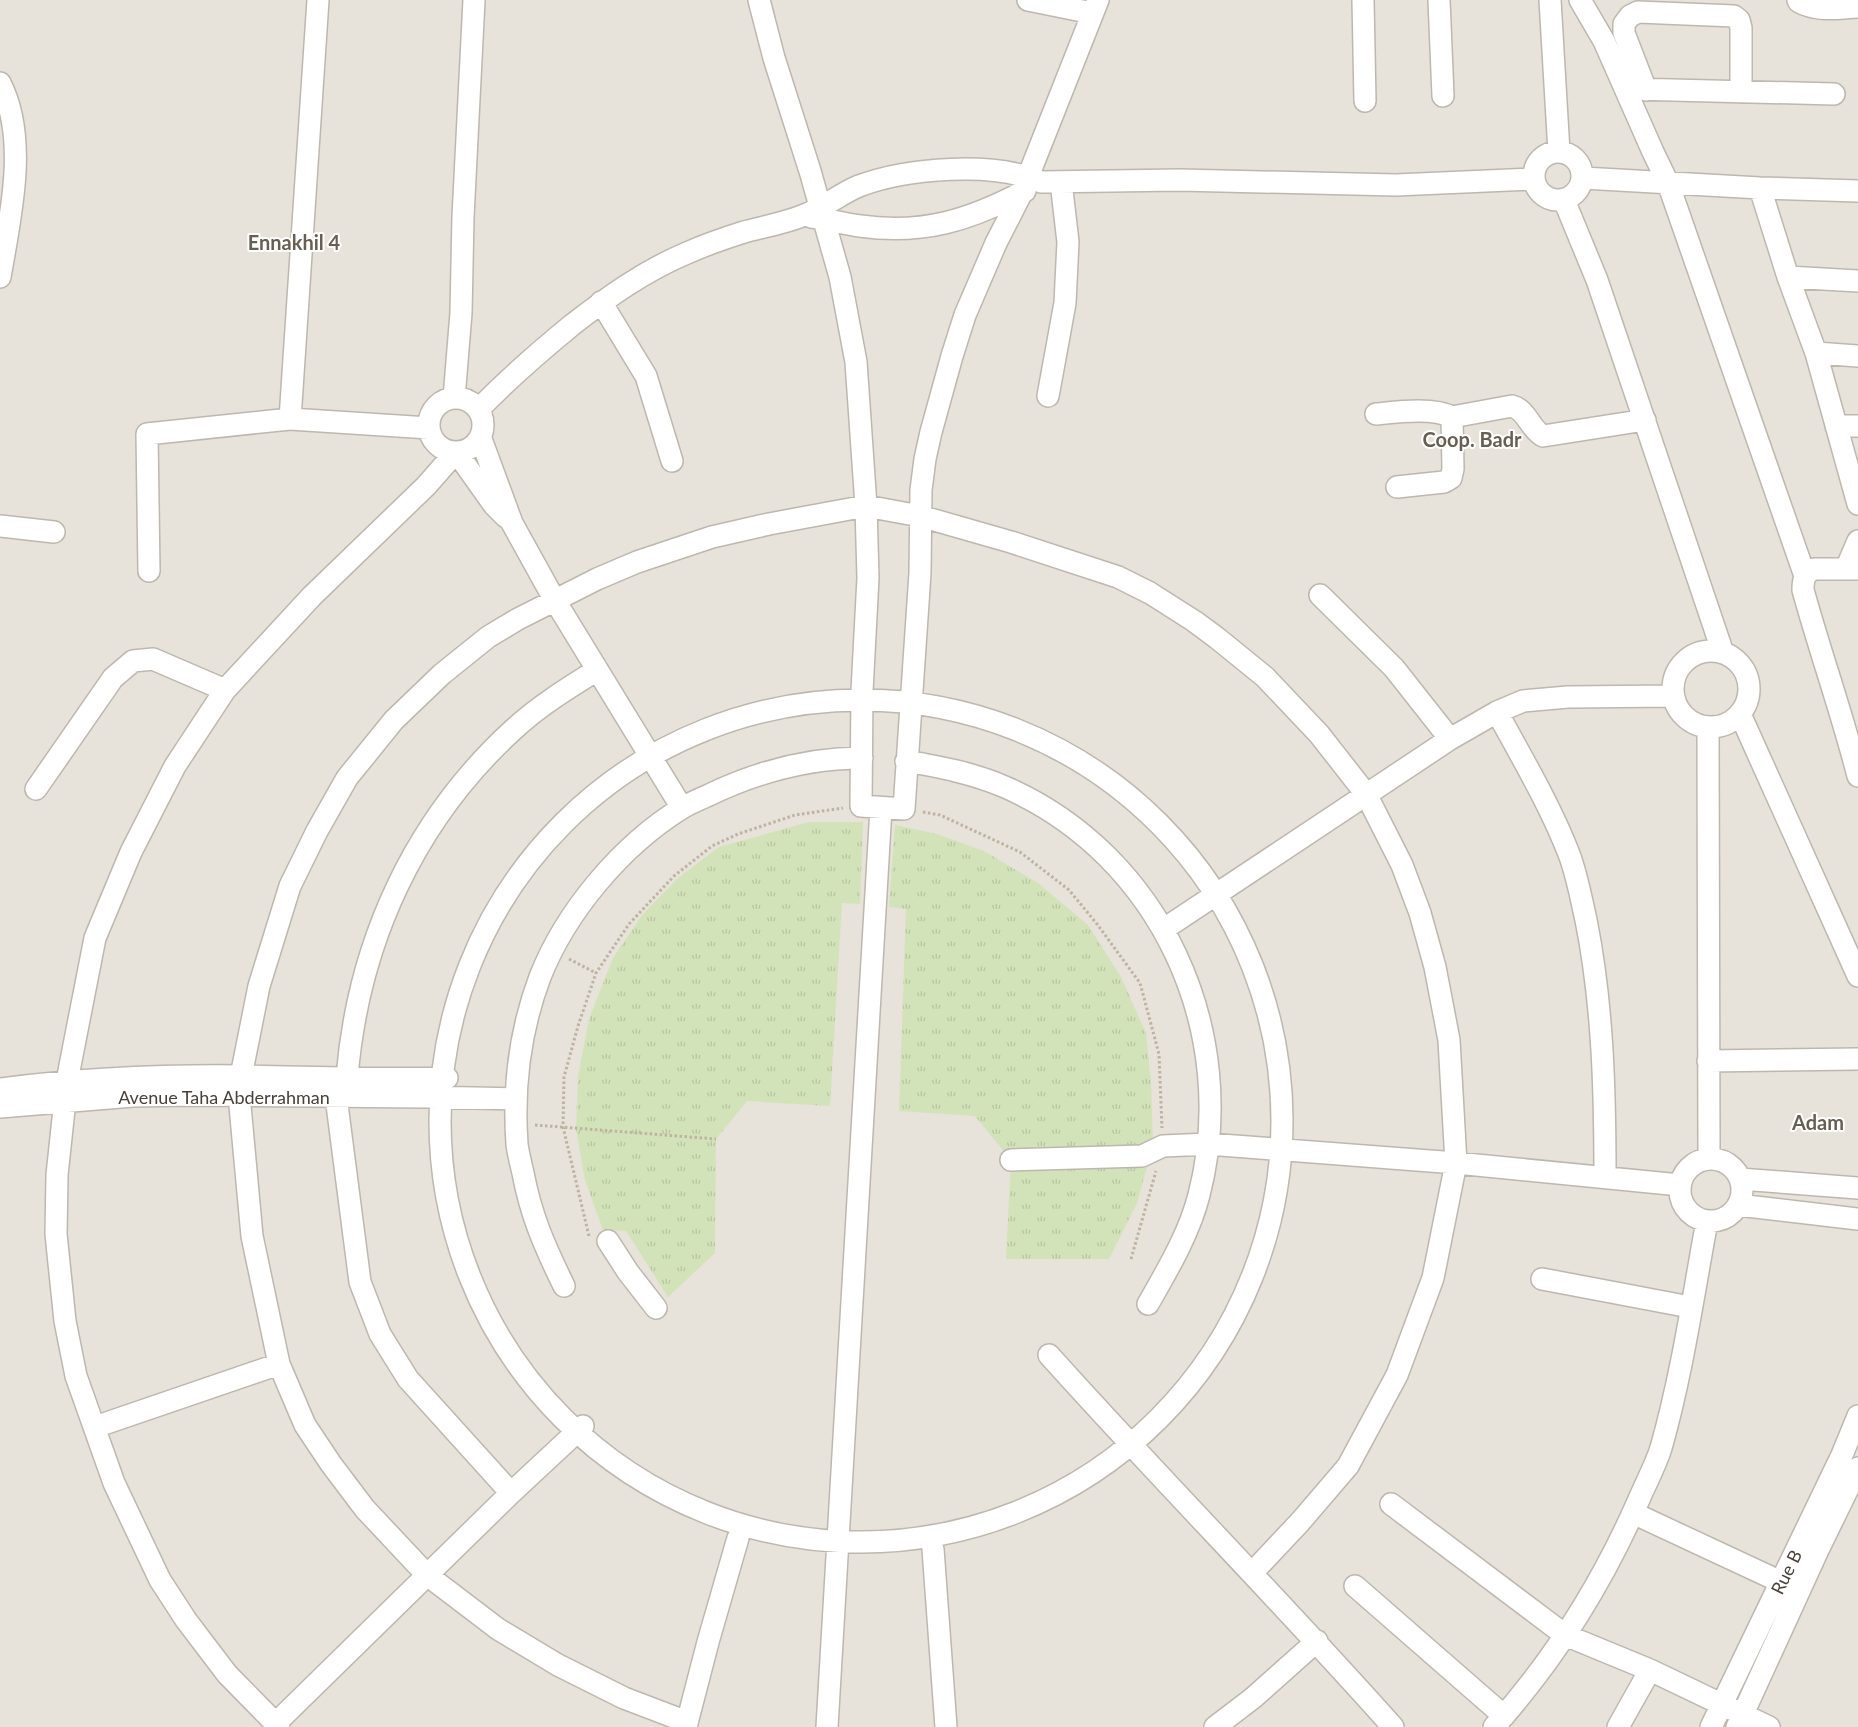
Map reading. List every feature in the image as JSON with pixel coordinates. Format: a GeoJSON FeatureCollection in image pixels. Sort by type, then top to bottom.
{"type":"FeatureCollection","features":[{"type":"Feature","properties":{"kind":"street"},"geometry":{"type":"LineString","coordinates":[[290,419],[318,0]]}},
{"type":"Feature","properties":{"kind":"street"},"geometry":{"type":"LineString","coordinates":[[454,398],[461,313],[463,217],[474,0]]}},
{"type":"Feature","properties":{"kind":"street"},"geometry":{"type":"LineString","coordinates":[[759,0],[816,214],[840,277],[856,362],[866,506],[868,578],[862,691],[862,758],[871,807],[838,1558],[827,1727]]}},
{"type":"Feature","properties":{"kind":"street"},"geometry":{"type":"LineString","coordinates":[[871,807],[904,809],[920,573],[921,490],[925,459],[952,356],[965,316],[996,243],[1038,183],[1095,6],[1028,0]]}},
{"type":"Feature","properties":{"kind":"street"},"geometry":{"type":"LineString","coordinates":[[1363,0],[1365,101]]}},
{"type":"Feature","properties":{"kind":"street"},"geometry":{"type":"LineString","coordinates":[[1439,0],[1443,96]]}},
{"type":"Feature","properties":{"kind":"street"},"geometry":{"type":"LineString","coordinates":[[1550,0],[1559,152]]}},
{"type":"Feature","properties":{"kind":"street"},"geometry":{"type":"LineString","coordinates":[[1580,0],[1635,90]]}},
{"type":"Feature","properties":{"kind":"street"},"geometry":{"type":"LineString","coordinates":[[1798,0],[1809,8],[1858,7]]}},
{"type":"Feature","properties":{"kind":"street"},"geometry":{"type":"LineString","coordinates":[[1741,92],[1741,28],[1739,20],[1734,16],[1638,12],[1630,16],[1624,24],[1635,90],[1652,152],[1668,183],[1805,576]]}},
{"type":"Feature","properties":{"kind":"street"},"geometry":{"type":"LineString","coordinates":[[0,83],[6,121],[14,138],[13,188],[0,277]]}},
{"type":"Feature","properties":{"kind":"street"},"geometry":{"type":"LineString","coordinates":[[1635,90],[1834,94]]}},
{"type":"Feature","properties":{"kind":"street"},"geometry":{"type":"LineString","coordinates":[[1559,152],[1568,154],[1576,160],[1581,168],[1583,178],[1580,188],[1564,200],[1550,200],[1539,192],[1534,179],[1535,169],[1540,160],[1549,154],[1559,152]]}},
{"type":"Feature","properties":{"kind":"street"},"geometry":{"type":"LineString","coordinates":[[479,409],[504,383],[539,352],[601,302],[643,273],[687,253],[742,233],[816,214],[859,186],[899,174],[923,171],[976,170],[1009,172],[1038,183],[1180,180],[1396,184],[1534,179]]}},
{"type":"Feature","properties":{"kind":"street"},"geometry":{"type":"LineString","coordinates":[[1583,178],[1760,188],[1858,191]]}},
{"type":"Feature","properties":{"kind":"street"},"geometry":{"type":"LineString","coordinates":[[816,214],[869,227],[928,228],[959,220],[986,210],[1038,183]]}},
{"type":"Feature","properties":{"kind":"street"},"geometry":{"type":"LineString","coordinates":[[1038,183],[1068,242],[1065,303],[1048,396]]}},
{"type":"Feature","properties":{"kind":"street"},"geometry":{"type":"LineString","coordinates":[[1760,188],[1788,277],[1816,353],[1858,504]]}},
{"type":"Feature","properties":{"kind":"street"},"geometry":{"type":"LineString","coordinates":[[1564,200],[1597,280],[1723,653]]}},
{"type":"Feature","properties":{"kind":"street"},"geometry":{"type":"LineString","coordinates":[[1788,277],[1858,281]]}},
{"type":"Feature","properties":{"kind":"street"},"geometry":{"type":"LineString","coordinates":[[601,302],[646,376],[672,461]]}},
{"type":"Feature","properties":{"kind":"street"},"geometry":{"type":"LineString","coordinates":[[1816,353],[1858,356]]}},
{"type":"Feature","properties":{"kind":"street"},"geometry":{"type":"LineString","coordinates":[[512,522],[494,505],[456,453],[439,446],[432,438],[429,419],[438,404],[454,398],[464,398],[472,402],[479,409],[483,418],[484,428],[481,438],[474,447],[456,453],[426,486],[312,596],[225,690],[175,766],[131,852],[95,938],[66,1091],[57,1175],[56,1234],[65,1321],[76,1376],[114,1483],[160,1580],[186,1620],[227,1674],[278,1725],[427,1575],[583,1426]]}},
{"type":"Feature","properties":{"kind":"street"},"geometry":{"type":"LineString","coordinates":[[1376,414],[1436,411],[1452,417],[1512,406],[1521,410],[1539,434],[1544,436],[1645,420]]}},
{"type":"Feature","properties":{"kind":"street"},"geometry":{"type":"LineString","coordinates":[[1398,487],[1444,482],[1451,478],[1453,469],[1452,417]]}},
{"type":"Feature","properties":{"kind":"street"},"geometry":{"type":"LineString","coordinates":[[149,570],[147,434],[290,419],[429,428]]}},
{"type":"Feature","properties":{"kind":"street"},"geometry":{"type":"LineString","coordinates":[[1836,426],[1858,426]]}},
{"type":"Feature","properties":{"kind":"street"},"geometry":{"type":"LineString","coordinates":[[481,438],[512,522],[554,599],[682,808]]}},
{"type":"Feature","properties":{"kind":"street"},"geometry":{"type":"LineString","coordinates":[[738,1538],[686,1725],[624,1698],[558,1665],[498,1629],[427,1575],[365,1509],[331,1464],[305,1425],[279,1364],[252,1236],[240,1086],[259,986],[290,886],[317,831],[347,778],[394,720],[442,674],[488,637],[554,599],[638,562],[712,537],[866,506],[920,516],[1011,542],[1118,577],[1150,593],[1217,638],[1265,677],[1320,734],[1366,794],[1402,865],[1420,913],[1436,967],[1450,1040],[1456,1163],[1433,1278],[1398,1375],[1348,1466],[1300,1522],[1252,1573]]}},
{"type":"Feature","properties":{"kind":"street"},"geometry":{"type":"LineString","coordinates":[[0,526],[54,532]]}},
{"type":"Feature","properties":{"kind":"street"},"geometry":{"type":"LineString","coordinates":[[1858,541],[1852,569],[1814,569],[1805,576],[1803,590],[1858,776]]}},
{"type":"Feature","properties":{"kind":"street"},"geometry":{"type":"LineString","coordinates":[[1320,595],[1394,668],[1450,738]]}},
{"type":"Feature","properties":{"kind":"street"},"geometry":{"type":"LineString","coordinates":[[1710,651],[1723,653],[1733,658],[1746,674],[1749,684],[1749,695],[1740,714],[1726,724],[1708,728],[1696,725],[1685,718],[1678,708],[1673,696],[1673,683],[1678,671],[1686,660],[1697,654],[1710,651]]}},
{"type":"Feature","properties":{"kind":"street"},"geometry":{"type":"LineString","coordinates":[[36,789],[113,678],[133,661],[153,659],[225,690]]}},
{"type":"Feature","properties":{"kind":"street"},"geometry":{"type":"LineString","coordinates":[[347,1077],[350,1046],[370,961],[397,883],[418,846],[444,807],[470,774],[514,729],[544,705],[597,670]]}},
{"type":"Feature","properties":{"kind":"street"},"geometry":{"type":"LineString","coordinates":[[808,691],[862,691],[912,696],[946,704],[1012,726],[1062,751],[1095,772],[1138,806],[1186,856],[1214,895],[1235,933],[1248,960],[1266,1018],[1273,1052],[1277,1120],[1270,1189],[1263,1220],[1246,1272],[1230,1308],[1198,1362],[1154,1418],[1086,1476],[1041,1504],[981,1533],[952,1544],[890,1556],[838,1558],[797,1554],[738,1538],[710,1527],[658,1496],[634,1477],[529,1370],[482,1293],[470,1263],[452,1202],[446,1138],[448,1088],[461,1012],[470,979],[482,947],[497,916],[514,886],[534,857],[578,807],[602,785],[647,752],[684,731],[752,704],[808,691]]}},
{"type":"Feature","properties":{"kind":"street"},"geometry":{"type":"LineString","coordinates":[[1164,929],[1450,738],[1497,712],[1523,701],[1542,699],[1673,696]]}},
{"type":"Feature","properties":{"kind":"street"},"geometry":{"type":"LineString","coordinates":[[1497,712],[1553,818],[1569,855],[1582,900],[1594,959],[1600,1026],[1605,1104],[1605,1177]]}},
{"type":"Feature","properties":{"kind":"street"},"geometry":{"type":"LineString","coordinates":[[1740,714],[1858,976]]}},
{"type":"Feature","properties":{"kind":"street"},"geometry":{"type":"LineString","coordinates":[[1708,728],[1709,1159]]}},
{"type":"Feature","properties":{"kind":"street"},"geometry":{"type":"LineString","coordinates":[[564,1286],[544,1246],[529,1204],[517,1145],[516,1085],[524,1029],[541,976],[566,926],[599,880],[639,840],[682,808],[735,782],[789,766],[845,758],[862,758]]}},
{"type":"Feature","properties":{"kind":"street"},"geometry":{"type":"LineString","coordinates":[[906,762],[954,769],[1005,787],[1053,813],[1102,852],[1133,885],[1164,929],[1187,978],[1202,1029],[1210,1082],[1208,1144],[1199,1196],[1178,1252],[1148,1304]]}},
{"type":"Feature","properties":{"kind":"street"},"geometry":{"type":"LineString","coordinates":[[1708,1061],[1858,1059]]}},
{"type":"Feature","properties":{"kind":"street","name":"Avenue Taha Abderrahman"},"geometry":{"type":"LineString","coordinates":[[0,1089],[66,1091],[240,1086],[347,1077],[448,1088]]}},
{"type":"Feature","properties":{"kind":"street","name":"Avenue Taha Abderrahman"},"geometry":{"type":"LineString","coordinates":[[240,1086],[336,1097],[448,1088]]}},
{"type":"Feature","properties":{"kind":"street"},"geometry":{"type":"LineString","coordinates":[[448,1088],[516,1099]]}},
{"type":"Feature","properties":{"kind":"street","name":"Avenue Taha Abderrahman"},"geometry":{"type":"LineString","coordinates":[[0,1107],[66,1091]]}},
{"type":"Feature","properties":{"kind":"street"},"geometry":{"type":"LineString","coordinates":[[336,1097],[360,1282],[380,1334],[408,1379],[511,1493]]}},
{"type":"Feature","properties":{"kind":"street"},"geometry":{"type":"LineString","coordinates":[[1011,1160],[1142,1156],[1163,1146],[1208,1144],[1456,1163],[1680,1185]]}},
{"type":"Feature","properties":{"kind":"street"},"geometry":{"type":"LineString","coordinates":[[1709,1159],[1726,1162],[1733,1168],[1740,1179],[1742,1192],[1738,1205],[1730,1215],[1722,1219],[1707,1221],[1696,1218],[1683,1205],[1680,1197],[1680,1185],[1686,1172],[1692,1165],[1709,1159]]}},
{"type":"Feature","properties":{"kind":"street"},"geometry":{"type":"LineString","coordinates":[[1740,1179],[1858,1188]]}},
{"type":"Feature","properties":{"kind":"street"},"geometry":{"type":"LineString","coordinates":[[1738,1205],[1858,1220]]}},
{"type":"Feature","properties":{"kind":"street"},"geometry":{"type":"LineString","coordinates":[[1355,1586],[1499,1722],[1550,1657],[1591,1593],[1626,1529],[1660,1450],[1680,1371],[1707,1221]]}},
{"type":"Feature","properties":{"kind":"street"},"geometry":{"type":"LineString","coordinates":[[608,1241],[628,1272],[656,1308]]}},
{"type":"Feature","properties":{"kind":"street"},"geometry":{"type":"LineString","coordinates":[[1542,1279],[1690,1307]]}},
{"type":"Feature","properties":{"kind":"street"},"geometry":{"type":"LineString","coordinates":[[1049,1355],[1128,1442],[1317,1641],[1394,1727]]}},
{"type":"Feature","properties":{"kind":"street"},"geometry":{"type":"LineString","coordinates":[[95,1427],[279,1364]]}},
{"type":"Feature","properties":{"kind":"street","name":"Rue B"},"geometry":{"type":"LineString","coordinates":[[1712,1727],[1842,1455],[1858,1416]]}},
{"type":"Feature","properties":{"kind":"street","name":"Rue B"},"geometry":{"type":"LineString","coordinates":[[1740,1721],[1818,1550],[1858,1468]]}},
{"type":"Feature","properties":{"kind":"street"},"geometry":{"type":"LineString","coordinates":[[1392,1504],[1565,1635],[1650,1670],[1722,1705],[1740,1721],[1769,1727]]}},
{"type":"Feature","properties":{"kind":"street"},"geometry":{"type":"LineString","coordinates":[[1633,1513],[1781,1582]]}},
{"type":"Feature","properties":{"kind":"street"},"geometry":{"type":"LineString","coordinates":[[933,1548],[946,1727]]}},
{"type":"Feature","properties":{"kind":"street"},"geometry":{"type":"LineString","coordinates":[[1215,1727],[1253,1698],[1317,1641]]}},
{"type":"Feature","properties":{"kind":"street"},"geometry":{"type":"LineString","coordinates":[[1618,1727],[1650,1670]]}},
{"type":"Feature","properties":{"kind":"path"},"geometry":{"type":"LineString","coordinates":[[608,1241],[590,1239],[563,1127],[564,1077],[578,1026],[596,973],[630,924],[674,876],[712,846],[738,834],[795,815],[871,807]]}},
{"type":"Feature","properties":{"kind":"path"},"geometry":{"type":"LineString","coordinates":[[904,809],[940,816],[1020,852],[1069,890],[1097,924],[1140,983],[1159,1054],[1163,1146],[1131,1259]]}},
{"type":"Feature","properties":{"kind":"path"},"geometry":{"type":"LineString","coordinates":[[553,951],[596,973]]}},
{"type":"Feature","properties":{"kind":"path"},"geometry":{"type":"LineString","coordinates":[[516,1123],[716,1139]]}},
{"type":"Feature","properties":{"kind":"shaded area"},"geometry":{"type":"Polygon","coordinates":[[[0,0],[1858,0],[1858,1727],[0,1727],[0,0]]]}},
{"type":"Feature","properties":{"kind":"green space"},"geometry":{"type":"Polygon","coordinates":[[[809,822],[863,822],[860,904],[842,903],[830,1106],[747,1101],[716,1139],[715,1253],[668,1297],[626,1231],[603,1230],[585,1180],[576,1128],[578,1076],[589,1019],[613,958],[642,915],[678,878],[719,847],[809,822]]]}},
{"type":"Feature","properties":{"kind":"green space"},"geometry":{"type":"Polygon","coordinates":[[[895,825],[937,834],[984,851],[1038,883],[1088,925],[1121,977],[1146,1033],[1151,1082],[1153,1145],[1137,1203],[1109,1259],[1006,1259],[1011,1160],[975,1116],[899,1111],[906,909],[889,907],[895,825]]]}},
{"type":"Feature","properties":{"kind":"district","name":"Ennakhil 4"},"geometry":{"type":"Point","coordinates":[294,242]}},
{"type":"Feature","properties":{"kind":"district","name":"Coop. Badr"},"geometry":{"type":"Point","coordinates":[1472,439]}},
{"type":"Feature","properties":{"kind":"district","name":"Adam"},"geometry":{"type":"Point","coordinates":[1818,1122]}}]}
